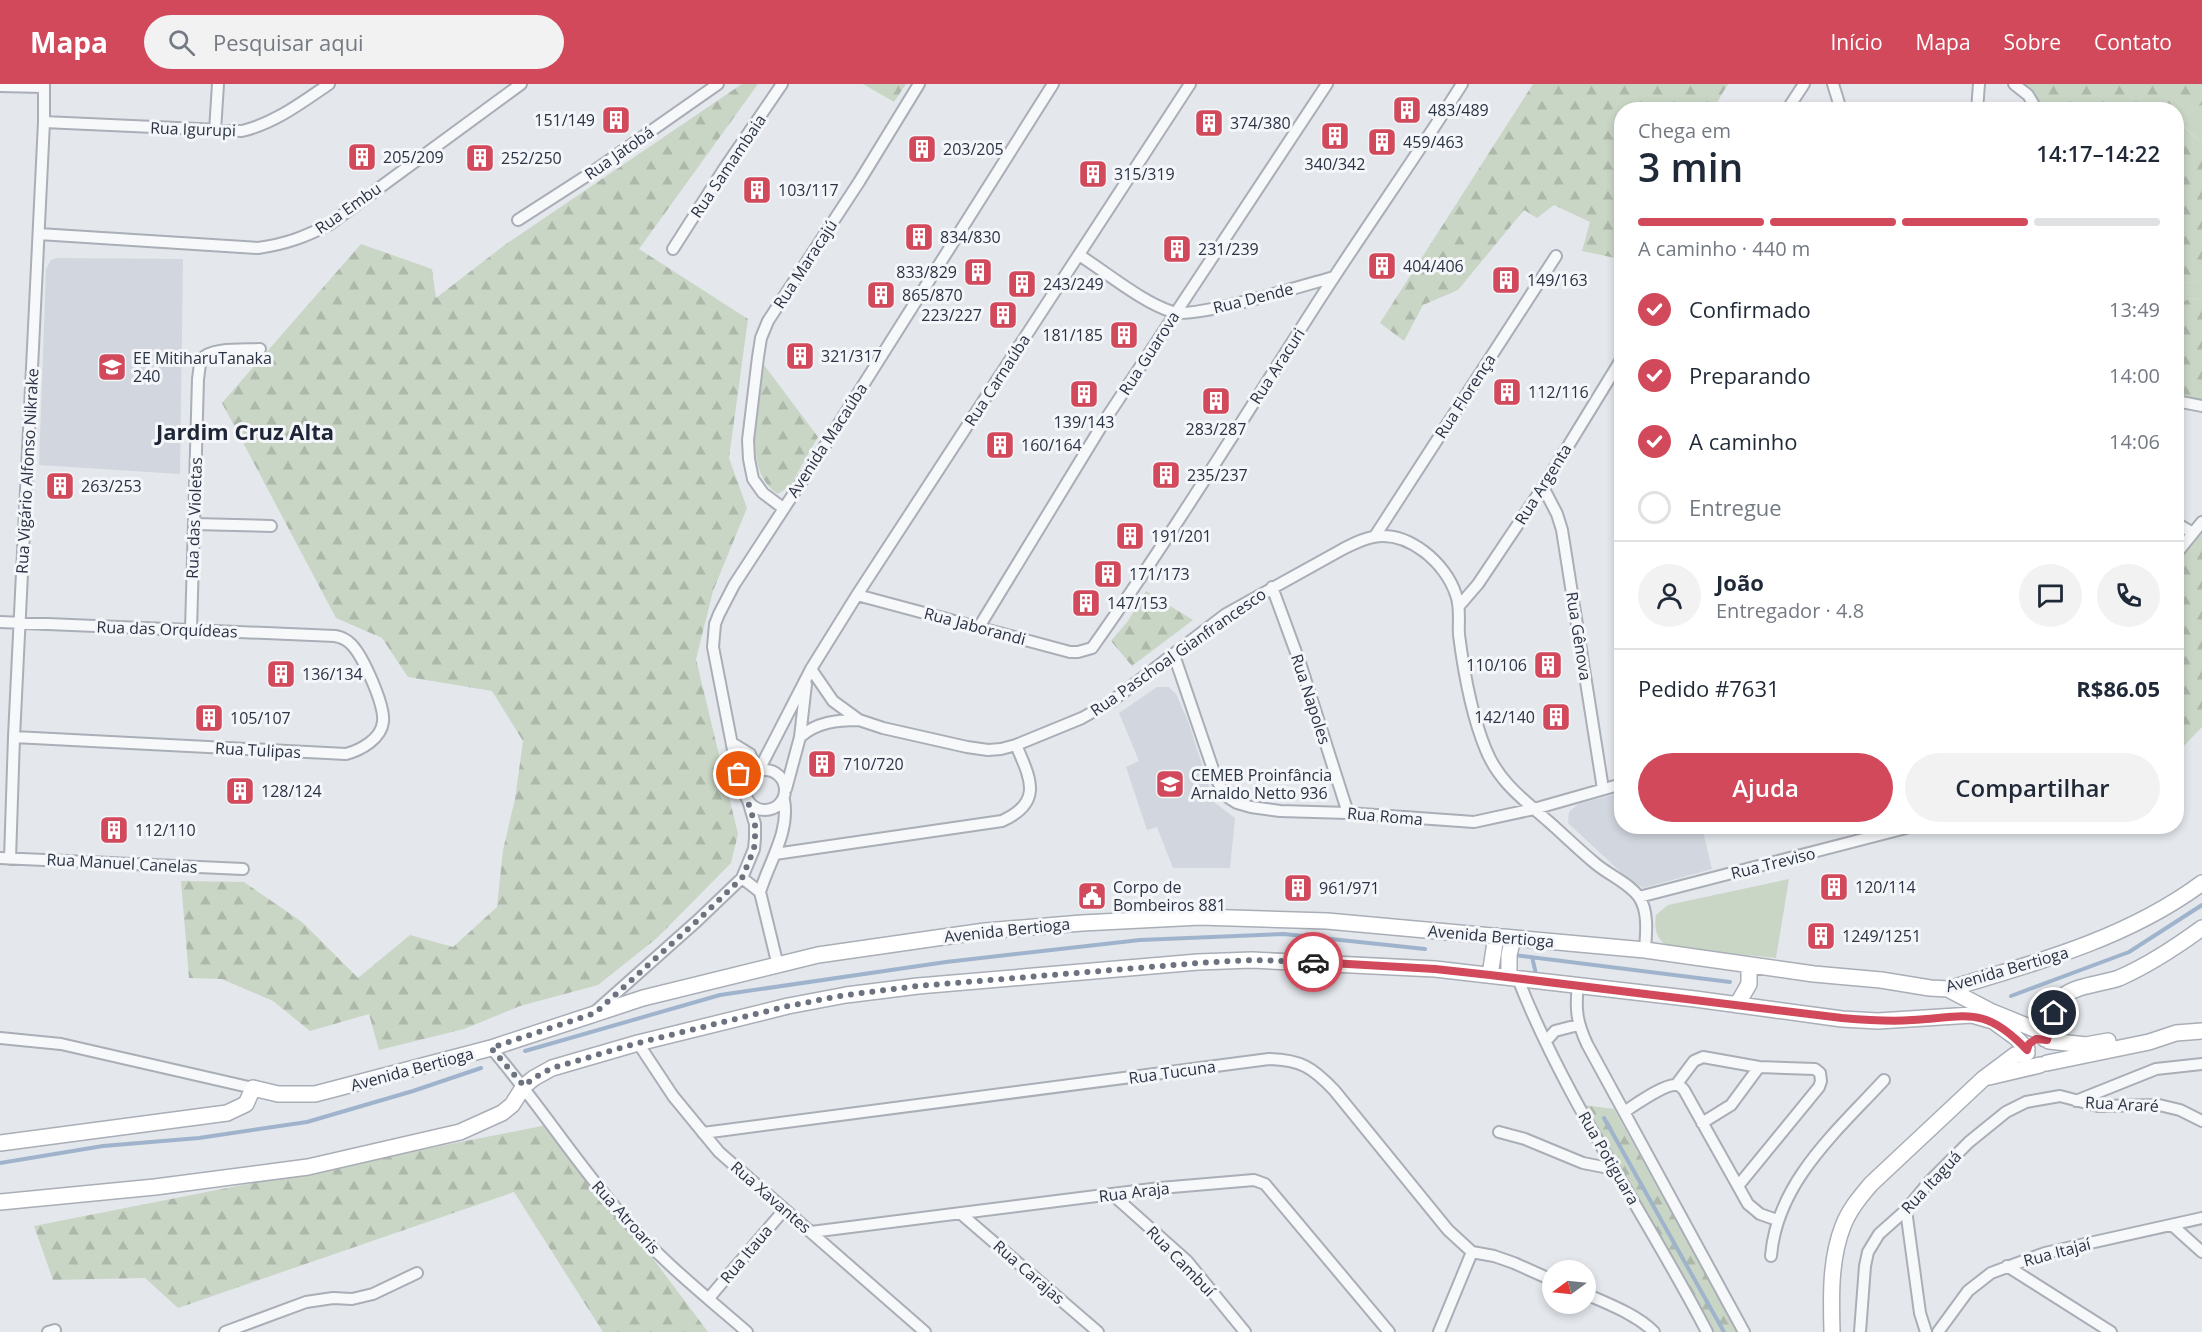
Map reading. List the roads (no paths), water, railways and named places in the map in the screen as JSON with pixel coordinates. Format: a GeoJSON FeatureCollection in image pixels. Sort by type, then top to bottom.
{"type":"FeatureCollection","features":[{"type":"Feature","properties":{"kind":"street"},"geometry":{"type":"LineString","coordinates":[[215,131],[218,84]]}},
{"type":"Feature","properties":{"kind":"street","name":"Rua Igurupi"},"geometry":{"type":"LineString","coordinates":[[44,122],[242,131],[262,126],[288,112],[329,84]]}},
{"type":"Feature","properties":{"kind":"street","name":"Rua Embu"},"geometry":{"type":"LineString","coordinates":[[39,234],[258,248],[305,237],[330,224],[521,84]]}},
{"type":"Feature","properties":{"kind":"street","name":"Rua Jatobá"},"geometry":{"type":"LineString","coordinates":[[518,220],[591,173],[718,84]]}},
{"type":"Feature","properties":{"kind":"street","name":"Rua Samambaia"},"geometry":{"type":"LineString","coordinates":[[673,249],[782,84]]}},
{"type":"Feature","properties":{"kind":"street","name":"Rua Maracajú"},"geometry":{"type":"LineString","coordinates":[[783,508],[763,493],[753,479],[749,459],[748,440],[761,338],[768,321],[919,84]]}},
{"type":"Feature","properties":{"kind":"street","name":"Avenida Macaúba"},"geometry":{"type":"LineString","coordinates":[[742,878],[754,849],[755,824],[736,765],[713,647],[715,624],[734,585],[1053,84]]}},
{"type":"Feature","properties":{"kind":"street","name":"Rua Carnaúba"},"geometry":{"type":"LineString","coordinates":[[758,771],[809,674],[857,595],[1190,84]]}},
{"type":"Feature","properties":{"kind":"street","name":"Rua Guarova"},"geometry":{"type":"LineString","coordinates":[[979,627],[1107,417],[1327,84]]}},
{"type":"Feature","properties":{"kind":"street","name":"Rua Aracuri"},"geometry":{"type":"LineString","coordinates":[[1092,648],[1334,277],[1423,147],[1462,84]]}},
{"type":"Feature","properties":{"kind":"street"},"geometry":{"type":"LineString","coordinates":[[1792,102],[1804,84]]}},
{"type":"Feature","properties":{"kind":"street"},"geometry":{"type":"LineString","coordinates":[[1833,84],[1839,102]]}},
{"type":"Feature","properties":{"kind":"street"},"geometry":{"type":"LineString","coordinates":[[1978,102],[1979,84]]}},
{"type":"Feature","properties":{"kind":"street"},"geometry":{"type":"LineString","coordinates":[[2014,84],[2028,95],[2032,102]]}},
{"type":"Feature","properties":{"kind":"street"},"geometry":{"type":"LineString","coordinates":[[0,86],[44,86]]}},
{"type":"Feature","properties":{"kind":"street","name":"Rua Vigário Alfonso Nikrake"},"geometry":{"type":"LineString","coordinates":[[5,858],[20,622],[44,86]]}},
{"type":"Feature","properties":{"kind":"street"},"geometry":{"type":"LineString","coordinates":[[1079,255],[1156,305],[1175,313]]}},
{"type":"Feature","properties":{"kind":"street","name":"Rua Florença"},"geometry":{"type":"LineString","coordinates":[[1375,536],[1556,256]]}},
{"type":"Feature","properties":{"kind":"street","name":"Rua Dende"},"geometry":{"type":"LineString","coordinates":[[1175,313],[1190,313],[1334,277]]}},
{"type":"Feature","properties":{"kind":"street","name":"Rua das Violetas"},"geometry":{"type":"LineString","coordinates":[[191,630],[198,379],[201,361],[205,356],[216,351],[260,349]]}},
{"type":"Feature","properties":{"kind":"street","name":"Rua Argenta"},"geometry":{"type":"LineString","coordinates":[[1459,606],[1478,584],[1542,487],[1614,371]]}},
{"type":"Feature","properties":{"kind":"street"},"geometry":{"type":"LineString","coordinates":[[2184,403],[2202,406]]}},
{"type":"Feature","properties":{"kind":"street","name":"Rua Gênova"},"geometry":{"type":"LineString","coordinates":[[1542,487],[1554,507],[1562,530],[1603,789]]}},
{"type":"Feature","properties":{"kind":"street"},"geometry":{"type":"LineString","coordinates":[[2184,544],[2202,522]]}},
{"type":"Feature","properties":{"kind":"street"},"geometry":{"type":"LineString","coordinates":[[194,524],[271,526]]}},
{"type":"Feature","properties":{"kind":"street"},"geometry":{"type":"LineString","coordinates":[[2184,527],[2193,532]]}},
{"type":"Feature","properties":{"kind":"street"},"geometry":{"type":"LineString","coordinates":[[1375,536],[1397,538],[1423,551],[1438,565],[1451,583],[1459,606],[1459,634],[1472,710],[1486,751],[1497,773],[1510,789],[1596,864],[1631,888],[1639,897],[1645,911],[1645,950]]}},
{"type":"Feature","properties":{"kind":"street","name":"Rua Paschoal Gianfrancesco"},"geometry":{"type":"LineString","coordinates":[[859,720],[883,728],[967,747],[988,750],[1016,745],[1082,718],[1112,701],[1226,614],[1361,540],[1375,536]]}},
{"type":"Feature","properties":{"kind":"street","name":"Rua Napoles"},"geometry":{"type":"LineString","coordinates":[[1272,587],[1301,666],[1347,813]]}},
{"type":"Feature","properties":{"kind":"street","name":"Rua Jaborandi"},"geometry":{"type":"LineString","coordinates":[[857,595],[1071,652],[1092,648]]}},
{"type":"Feature","properties":{"kind":"street","name":"Rua das Orquídeas"},"geometry":{"type":"LineString","coordinates":[[0,622],[335,636]]}},
{"type":"Feature","properties":{"kind":"street","name":"Rua Tulipas"},"geometry":{"type":"LineString","coordinates":[[14,737],[332,754],[355,752],[375,738],[383,723],[383,715],[379,699],[356,650],[349,642],[335,636]]}},
{"type":"Feature","properties":{"kind":"street","name":"Rua Roma"},"geometry":{"type":"LineString","coordinates":[[1174,655],[1216,778],[1229,798],[1237,803],[1261,809],[1474,822],[1614,786]]}},
{"type":"Feature","properties":{"kind":"street"},"geometry":{"type":"LineString","coordinates":[[809,674],[833,701],[859,720]]}},
{"type":"Feature","properties":{"kind":"street"},"geometry":{"type":"LineString","coordinates":[[778,966],[760,892],[775,854],[786,812],[785,795],[784,783],[776,772],[770,770],[758,771],[747,780],[746,795],[759,810],[773,809],[785,795],[800,736],[809,674]]}},
{"type":"Feature","properties":{"kind":"street"},"geometry":{"type":"LineString","coordinates":[[800,736],[816,726],[840,720],[859,720]]}},
{"type":"Feature","properties":{"kind":"street"},"geometry":{"type":"LineString","coordinates":[[732,743],[750,754],[758,771]]}},
{"type":"Feature","properties":{"kind":"street"},"geometry":{"type":"LineString","coordinates":[[775,854],[1002,821],[1015,816],[1027,804],[1031,793],[1030,780],[1016,745]]}},
{"type":"Feature","properties":{"kind":"street","name":"Rua Treviso"},"geometry":{"type":"LineString","coordinates":[[1639,897],[1883,834]]}},
{"type":"Feature","properties":{"kind":"street","name":"Rua Manuel Canelas"},"geometry":{"type":"LineString","coordinates":[[5,858],[243,869]]}},
{"type":"Feature","properties":{"kind":"street"},"geometry":{"type":"LineString","coordinates":[[595,1013],[742,878],[760,892]]}},
{"type":"Feature","properties":{"kind":"street","name":"Avenida Bertioga"},"geometry":{"type":"LineString","coordinates":[[253,1088],[278,1094],[315,1094],[491,1048],[643,998],[818,955],[985,931],[1149,919],[1284,918],[1645,950],[1814,974],[1948,989],[2087,945],[2182,898],[2202,883]]}},
{"type":"Feature","properties":{"kind":"street"},"geometry":{"type":"LineString","coordinates":[[2047,1040],[2057,1005],[2067,994],[2135,970],[2160,957],[2202,928]]}},
{"type":"Feature","properties":{"kind":"street"},"geometry":{"type":"LineString","coordinates":[[1490,975],[1496,936]]}},
{"type":"Feature","properties":{"kind":"street"},"geometry":{"type":"LineString","coordinates":[[1513,938],[1508,963],[1514,978]]}},
{"type":"Feature","properties":{"kind":"street","name":"Avenida Bertioga"},"geometry":{"type":"LineString","coordinates":[[0,1202],[155,1188],[308,1167],[460,1132],[491,1119],[512,1105],[524,1086],[552,1068],[638,1043],[766,1011],[846,995],[918,986],[1175,964],[1252,960],[1391,966],[1490,975],[1878,1021],[1972,1015],[1993,1021],[2015,1037],[2027,1051]]}},
{"type":"Feature","properties":{"kind":"street"},"geometry":{"type":"LineString","coordinates":[[1737,1005],[1749,984],[1749,965]]}},
{"type":"Feature","properties":{"kind":"street","name":"Rua Potiguara"},"geometry":{"type":"LineString","coordinates":[[1514,978],[1586,1120],[1679,1278],[1707,1332]]}},
{"type":"Feature","properties":{"kind":"street"},"geometry":{"type":"LineString","coordinates":[[1578,985],[1576,1004],[1578,1025],[1744,1332]]}},
{"type":"Feature","properties":{"kind":"street"},"geometry":{"type":"LineString","coordinates":[[1948,989],[1990,1011],[2039,1031],[2054,1053],[2044,1064]]}},
{"type":"Feature","properties":{"kind":"street"},"geometry":{"type":"LineString","coordinates":[[1546,1041],[1555,1031],[1578,1025]]}},
{"type":"Feature","properties":{"kind":"street"},"geometry":{"type":"LineString","coordinates":[[1832,1332],[1837,1247],[1850,1212],[1871,1184],[1983,1079],[2015,1055],[2027,1051],[2032,1041],[2047,1040],[2086,1045],[2147,1034],[2202,1031]]}},
{"type":"Feature","properties":{"kind":"street"},"geometry":{"type":"LineString","coordinates":[[1983,1079],[2149,1042],[2176,1033]]}},
{"type":"Feature","properties":{"kind":"street"},"geometry":{"type":"LineString","coordinates":[[0,1038],[61,1044],[253,1088],[246,1104],[227,1113],[0,1143]]}},
{"type":"Feature","properties":{"kind":"street","name":"Rua Xavantes"},"geometry":{"type":"LineString","coordinates":[[638,1043],[673,1096],[735,1168],[925,1332]]}},
{"type":"Feature","properties":{"kind":"street","name":"Rua Atroaris"},"geometry":{"type":"LineString","coordinates":[[491,1048],[524,1086],[588,1174],[621,1214],[662,1257],[747,1332]]}},
{"type":"Feature","properties":{"kind":"street"},"geometry":{"type":"LineString","coordinates":[[2027,1051],[2033,1063],[2044,1064]]}},
{"type":"Feature","properties":{"kind":"street"},"geometry":{"type":"LineString","coordinates":[[1624,1112],[1665,1088],[1676,1085],[1698,1057],[1703,1056],[1759,1067],[1815,1070],[1820,1073],[1819,1088],[1738,1186]]}},
{"type":"Feature","properties":{"kind":"street","name":"Rua Tucuna"},"geometry":{"type":"LineString","coordinates":[[703,1133],[1269,1059],[1288,1060],[1304,1064],[1312,1069],[1334,1090],[1442,1224],[1472,1252]]}},
{"type":"Feature","properties":{"kind":"street"},"geometry":{"type":"LineString","coordinates":[[2076,1101],[2156,1069],[2202,1064]]}},
{"type":"Feature","properties":{"kind":"street"},"geometry":{"type":"LineString","coordinates":[[1702,1123],[1731,1105],[1759,1067]]}},
{"type":"Feature","properties":{"kind":"street"},"geometry":{"type":"LineString","coordinates":[[1771,1256],[1772,1237],[1782,1207],[1808,1164],[1884,1080]]}},
{"type":"Feature","properties":{"kind":"street"},"geometry":{"type":"LineString","coordinates":[[1676,1085],[1684,1090],[1752,1208],[1777,1220]]}},
{"type":"Feature","properties":{"kind":"street","name":"Rua Itaguá"},"geometry":{"type":"LineString","coordinates":[[1860,1332],[1862,1286],[1868,1252],[1879,1234],[1906,1210],[1929,1182],[1969,1142],[2006,1112],[2026,1102],[2060,1096],[2076,1101]]}},
{"type":"Feature","properties":{"kind":"street","name":"Rua Araré"},"geometry":{"type":"LineString","coordinates":[[2076,1101],[2098,1106],[2159,1105],[2180,1110],[2202,1121]]}},
{"type":"Feature","properties":{"kind":"street"},"geometry":{"type":"LineString","coordinates":[[1499,1132],[1525,1139],[1583,1163],[1614,1169]]}},
{"type":"Feature","properties":{"kind":"street","name":"Rua Araja"},"geometry":{"type":"LineString","coordinates":[[811,1232],[1246,1179],[1265,1184],[1389,1332]]}},
{"type":"Feature","properties":{"kind":"street","name":"Rua Cambuí"},"geometry":{"type":"LineString","coordinates":[[1113,1194],[1186,1261],[1245,1332]]}},
{"type":"Feature","properties":{"kind":"street","name":"Rua Itaua"},"geometry":{"type":"LineString","coordinates":[[709,1298],[784,1210]]}},
{"type":"Feature","properties":{"kind":"street"},"geometry":{"type":"LineString","coordinates":[[1906,1210],[1918,1302],[1926,1332]]}},
{"type":"Feature","properties":{"kind":"street","name":"Rua Carajas"},"geometry":{"type":"LineString","coordinates":[[960,1213],[1098,1332]]}},
{"type":"Feature","properties":{"kind":"street","name":"Rua Itajaí"},"geometry":{"type":"LineString","coordinates":[[1938,1332],[1968,1291],[1980,1280],[2007,1266],[2045,1253],[2202,1218]]}},
{"type":"Feature","properties":{"kind":"street"},"geometry":{"type":"LineString","coordinates":[[2172,1225],[2202,1252]]}},
{"type":"Feature","properties":{"kind":"street"},"geometry":{"type":"LineString","coordinates":[[1439,1332],[1472,1252],[1494,1256],[1542,1276]]}},
{"type":"Feature","properties":{"kind":"street"},"geometry":{"type":"LineString","coordinates":[[2007,1266],[2111,1332]]}},
{"type":"Feature","properties":{"kind":"street"},"geometry":{"type":"LineString","coordinates":[[225,1332],[306,1302],[333,1298],[352,1299],[373,1294],[417,1273]]}},
{"type":"Feature","properties":{"kind":"street"},"geometry":{"type":"LineString","coordinates":[[1596,1300],[1637,1327],[1654,1332]]}},
{"type":"Feature","properties":{"kind":"waterway"},"geometry":{"type":"LineString","coordinates":[[2011,996],[2129,952],[2202,905]]}},
{"type":"Feature","properties":{"kind":"waterway"},"geometry":{"type":"LineString","coordinates":[[525,1051],[720,995],[946,962],[1140,940],[1284,934],[1425,949]]}},
{"type":"Feature","properties":{"kind":"waterway"},"geometry":{"type":"LineString","coordinates":[[1514,955],[1730,982]]}},
{"type":"Feature","properties":{"kind":"waterway"},"geometry":{"type":"LineString","coordinates":[[1532,957],[1536,974]]}},
{"type":"Feature","properties":{"kind":"waterway"},"geometry":{"type":"LineString","coordinates":[[0,1163],[103,1146],[199,1138],[307,1122],[413,1091],[481,1068]]}},
{"type":"Feature","properties":{"kind":"waterway"},"geometry":{"type":"LineString","coordinates":[[1604,1118],[1724,1332]]}},
{"type":"Feature","properties":{"kind":"place","name":"483/489"},"geometry":{"type":"Point","coordinates":[1407,110]}},
{"type":"Feature","properties":{"kind":"place","name":"151/149"},"geometry":{"type":"Point","coordinates":[616,120]}},
{"type":"Feature","properties":{"kind":"place","name":"374/380"},"geometry":{"type":"Point","coordinates":[1209,123]}},
{"type":"Feature","properties":{"kind":"place","name":"340/342"},"geometry":{"type":"Point","coordinates":[1335,136]}},
{"type":"Feature","properties":{"kind":"place","name":"459/463"},"geometry":{"type":"Point","coordinates":[1382,142]}},
{"type":"Feature","properties":{"kind":"place","name":"203/205"},"geometry":{"type":"Point","coordinates":[922,149]}},
{"type":"Feature","properties":{"kind":"place","name":"205/209"},"geometry":{"type":"Point","coordinates":[362,157]}},
{"type":"Feature","properties":{"kind":"place","name":"252/250"},"geometry":{"type":"Point","coordinates":[480,158]}},
{"type":"Feature","properties":{"kind":"place","name":"315/319"},"geometry":{"type":"Point","coordinates":[1093,174]}},
{"type":"Feature","properties":{"kind":"place","name":"103/117"},"geometry":{"type":"Point","coordinates":[757,190]}},
{"type":"Feature","properties":{"kind":"place","name":"834/830"},"geometry":{"type":"Point","coordinates":[919,237]}},
{"type":"Feature","properties":{"kind":"place","name":"231/239"},"geometry":{"type":"Point","coordinates":[1177,249]}},
{"type":"Feature","properties":{"kind":"place","name":"404/406"},"geometry":{"type":"Point","coordinates":[1382,266]}},
{"type":"Feature","properties":{"kind":"place","name":"833/829"},"geometry":{"type":"Point","coordinates":[978,272]}},
{"type":"Feature","properties":{"kind":"place","name":"149/163"},"geometry":{"type":"Point","coordinates":[1506,280]}},
{"type":"Feature","properties":{"kind":"place","name":"243/249"},"geometry":{"type":"Point","coordinates":[1022,284]}},
{"type":"Feature","properties":{"kind":"place","name":"865/870"},"geometry":{"type":"Point","coordinates":[881,295]}},
{"type":"Feature","properties":{"kind":"place","name":"223/227"},"geometry":{"type":"Point","coordinates":[1003,315]}},
{"type":"Feature","properties":{"kind":"place","name":"181/185"},"geometry":{"type":"Point","coordinates":[1124,335]}},
{"type":"Feature","properties":{"kind":"place","name":"321/317"},"geometry":{"type":"Point","coordinates":[800,356]}},
{"type":"Feature","properties":{"kind":"place","name":"EE MitiharuTanaka 240"},"geometry":{"type":"Point","coordinates":[112,367]}},
{"type":"Feature","properties":{"kind":"place","name":"112/116"},"geometry":{"type":"Point","coordinates":[1507,392]}},
{"type":"Feature","properties":{"kind":"place","name":"139/143"},"geometry":{"type":"Point","coordinates":[1084,394]}},
{"type":"Feature","properties":{"kind":"place","name":"283/287"},"geometry":{"type":"Point","coordinates":[1216,401]}},
{"type":"Feature","properties":{"kind":"place","name":"160/164"},"geometry":{"type":"Point","coordinates":[1000,445]}},
{"type":"Feature","properties":{"kind":"place","name":"235/237"},"geometry":{"type":"Point","coordinates":[1166,475]}},
{"type":"Feature","properties":{"kind":"place","name":"263/253"},"geometry":{"type":"Point","coordinates":[60,486]}},
{"type":"Feature","properties":{"kind":"place","name":"191/201"},"geometry":{"type":"Point","coordinates":[1130,536]}},
{"type":"Feature","properties":{"kind":"place","name":"171/173"},"geometry":{"type":"Point","coordinates":[1108,574]}},
{"type":"Feature","properties":{"kind":"place","name":"147/153"},"geometry":{"type":"Point","coordinates":[1086,603]}},
{"type":"Feature","properties":{"kind":"place","name":"110/106"},"geometry":{"type":"Point","coordinates":[1548,665]}},
{"type":"Feature","properties":{"kind":"place","name":"136/134"},"geometry":{"type":"Point","coordinates":[281,674]}},
{"type":"Feature","properties":{"kind":"place","name":"142/140"},"geometry":{"type":"Point","coordinates":[1556,717]}},
{"type":"Feature","properties":{"kind":"place","name":"105/107"},"geometry":{"type":"Point","coordinates":[209,718]}},
{"type":"Feature","properties":{"kind":"place","name":"710/720"},"geometry":{"type":"Point","coordinates":[822,764]}},
{"type":"Feature","properties":{"kind":"place","name":"CEMEB Proinfância Arnaldo Netto 936"},"geometry":{"type":"Point","coordinates":[1170,784]}},
{"type":"Feature","properties":{"kind":"place","name":"128/124"},"geometry":{"type":"Point","coordinates":[240,791]}},
{"type":"Feature","properties":{"kind":"place","name":"112/110"},"geometry":{"type":"Point","coordinates":[114,830]}},
{"type":"Feature","properties":{"kind":"place","name":"120/114"},"geometry":{"type":"Point","coordinates":[1834,887]}},
{"type":"Feature","properties":{"kind":"place","name":"961/971"},"geometry":{"type":"Point","coordinates":[1298,888]}},
{"type":"Feature","properties":{"kind":"place","name":"Corpo de Bombeiros 881"},"geometry":{"type":"Point","coordinates":[1092,896]}},
{"type":"Feature","properties":{"kind":"place","name":"1249/1251"},"geometry":{"type":"Point","coordinates":[1821,936]}},
{"type":"Feature","properties":{"kind":"district","name":"Jardim Cruz Alta"},"geometry":{"type":"Point","coordinates":[245,432]}}]}
